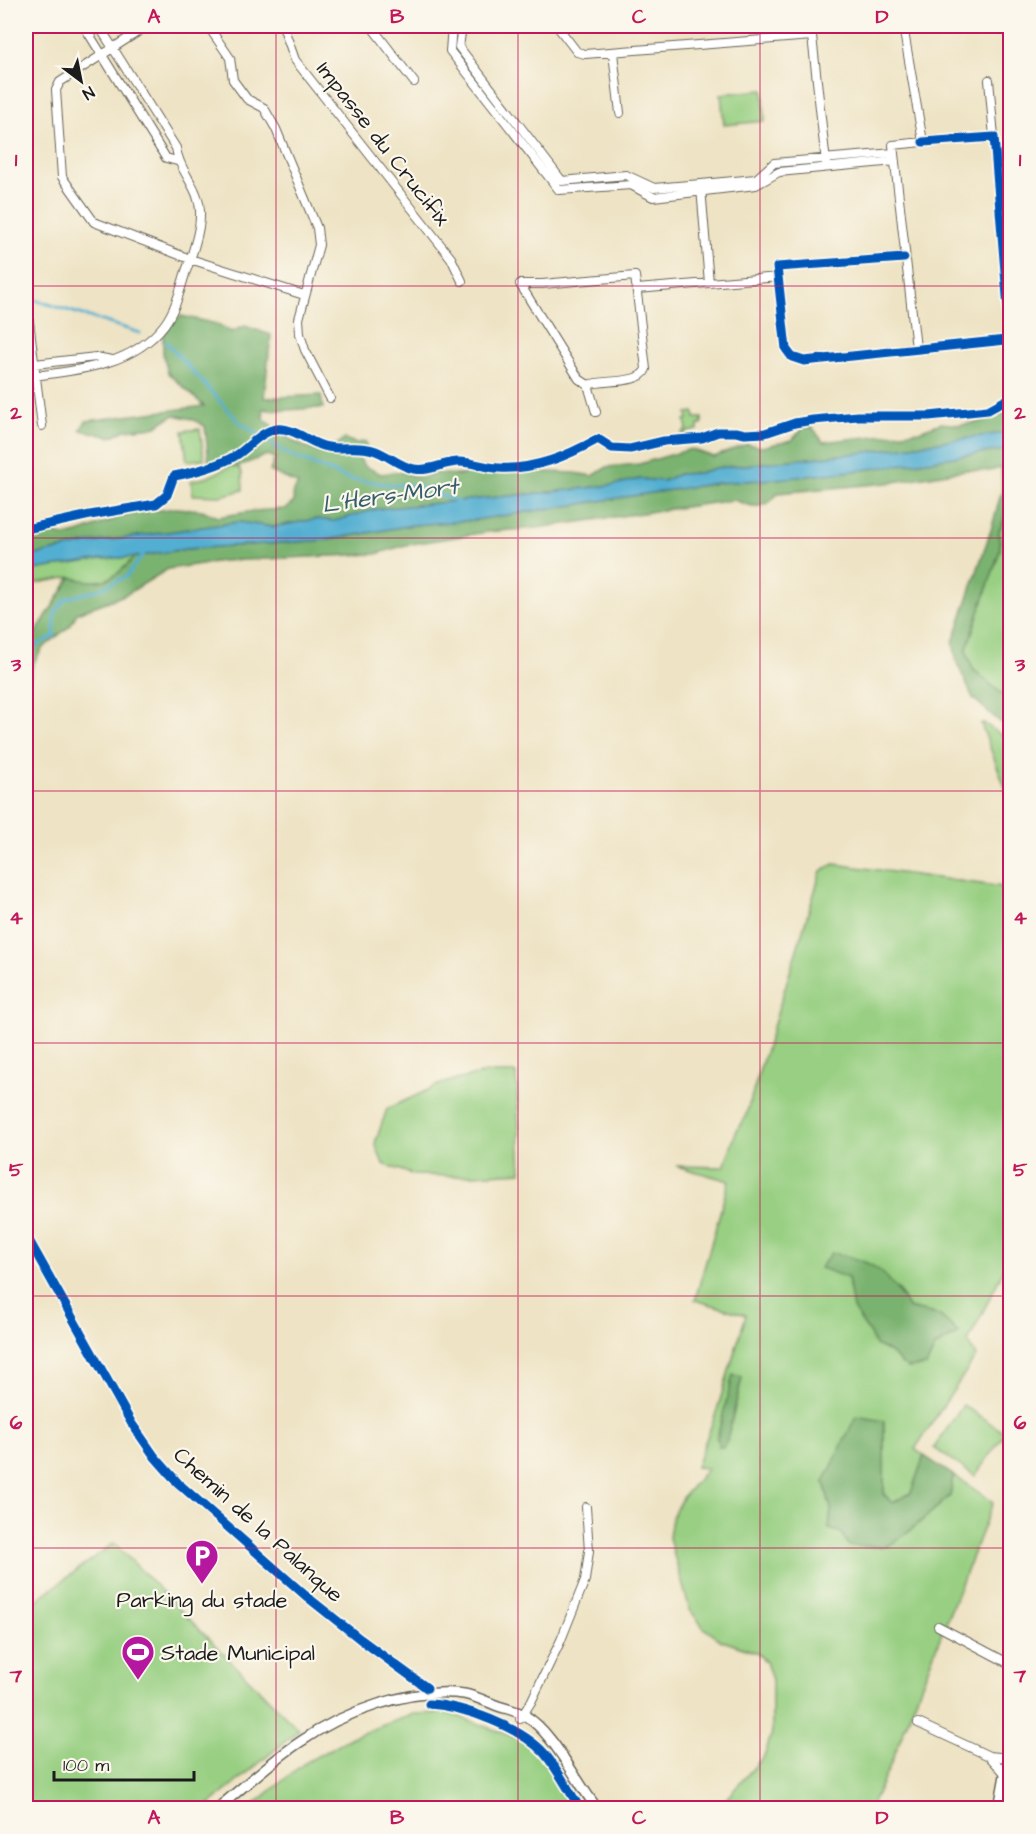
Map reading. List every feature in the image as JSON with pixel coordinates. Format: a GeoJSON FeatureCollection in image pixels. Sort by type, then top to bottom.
{"type":"FeatureCollection","features":[{"type":"Feature","properties":{"kind":"street"},"geometry":{"type":"LineString","coordinates":[[84,26],[166,158],[177,161]]}},
{"type":"Feature","properties":{"kind":"street"},"geometry":{"type":"LineString","coordinates":[[26,377],[97,367],[130,353],[146,342],[164,325],[174,308],[201,216],[196,189],[177,161],[176,148],[99,26]]}},
{"type":"Feature","properties":{"kind":"street"},"geometry":{"type":"LineString","coordinates":[[147,26],[60,82],[56,90],[62,177],[94,222],[190,259],[304,295]]}},
{"type":"Feature","properties":{"kind":"street"},"geometry":{"type":"LineString","coordinates":[[208,26],[231,58],[233,80],[247,99],[264,108],[276,129],[317,228],[319,245],[304,295],[299,319],[300,334],[305,350],[330,398]]}},
{"type":"Feature","properties":{"kind":"street","name":"Impasse du Crucifix"},"geometry":{"type":"LineString","coordinates":[[283,26],[296,60],[451,258],[462,281]]}},
{"type":"Feature","properties":{"kind":"street"},"geometry":{"type":"LineString","coordinates":[[371,26],[414,82]]}},
{"type":"Feature","properties":{"kind":"street"},"geometry":{"type":"LineString","coordinates":[[452,26],[450,51],[559,190],[631,185],[653,197],[756,179],[774,163],[826,163],[894,157]]}},
{"type":"Feature","properties":{"kind":"street"},"geometry":{"type":"LineString","coordinates":[[462,26],[459,46],[562,181],[626,175],[654,188],[701,188]]}},
{"type":"Feature","properties":{"kind":"street"},"geometry":{"type":"LineString","coordinates":[[557,26],[577,52],[585,54],[812,36],[826,163]]}},
{"type":"Feature","properties":{"kind":"street"},"geometry":{"type":"LineString","coordinates":[[903,26],[923,142]]}},
{"type":"Feature","properties":{"kind":"street"},"geometry":{"type":"LineString","coordinates":[[613,53],[620,113]]}},
{"type":"Feature","properties":{"kind":"street"},"geometry":{"type":"LineString","coordinates":[[904,258],[777,267],[786,349],[792,357],[804,362],[1006,340],[1010,333],[989,80]]}},
{"type":"Feature","properties":{"kind":"street"},"geometry":{"type":"LineString","coordinates":[[916,348],[893,145],[994,137]]}},
{"type":"Feature","properties":{"kind":"street"},"geometry":{"type":"LineString","coordinates":[[701,188],[709,283]]}},
{"type":"Feature","properties":{"kind":"street"},"geometry":{"type":"LineString","coordinates":[[588,385],[597,381],[637,379],[644,375],[646,369],[635,276],[520,284],[579,379],[588,385],[596,412]]}},
{"type":"Feature","properties":{"kind":"street"},"geometry":{"type":"LineString","coordinates":[[637,289],[779,277]]}},
{"type":"Feature","properties":{"kind":"street"},"geometry":{"type":"LineString","coordinates":[[27,305],[30,365],[35,376],[42,426]]}},
{"type":"Feature","properties":{"kind":"street"},"geometry":{"type":"LineString","coordinates":[[30,365],[96,357],[112,360]]}},
{"type":"Feature","properties":{"kind":"street","name":"Chemin de la Palanque"},"geometry":{"type":"LineString","coordinates":[[26,1235],[132,1424],[155,1457],[178,1483],[306,1596],[427,1688]]}},
{"type":"Feature","properties":{"kind":"street"},"geometry":{"type":"LineString","coordinates":[[522,1717],[561,1641],[585,1580],[589,1551],[586,1507]]}},
{"type":"Feature","properties":{"kind":"street"},"geometry":{"type":"LineString","coordinates":[[938,1626],[1011,1664]]}},
{"type":"Feature","properties":{"kind":"street"},"geometry":{"type":"LineString","coordinates":[[218,1809],[283,1754],[311,1735],[348,1717],[398,1698],[446,1693],[522,1717],[558,1753],[597,1809]]}},
{"type":"Feature","properties":{"kind":"street"},"geometry":{"type":"LineString","coordinates":[[918,1723],[989,1756],[1011,1758]]}},
{"type":"Feature","properties":{"kind":"street"},"geometry":{"type":"LineString","coordinates":[[989,1756],[1007,1776]]}},
{"type":"Feature","properties":{"kind":"street"},"geometry":{"type":"LineString","coordinates":[[1000,1804],[1007,1776],[1005,1764],[1011,1758]]}},
{"type":"Feature","properties":{"kind":"street"},"geometry":{"type":"LineString","coordinates":[[1000,1804],[1011,1789]]}},
{"type":"Feature","properties":{"kind":"green space"},"geometry":{"type":"Polygon","coordinates":[[[763,90],[765,121],[724,125],[721,94],[763,90]]]}},
{"type":"Feature","properties":{"kind":"green space"},"geometry":{"type":"Polygon","coordinates":[[[181,316],[217,324],[231,332],[245,326],[271,335],[264,398],[321,395],[323,408],[263,409],[264,419],[294,442],[330,454],[336,445],[345,439],[355,443],[366,442],[367,451],[359,457],[364,466],[381,474],[400,472],[422,478],[436,473],[456,475],[518,471],[593,476],[607,467],[639,464],[691,449],[714,457],[747,444],[762,447],[792,440],[804,427],[813,428],[823,442],[919,431],[941,423],[960,425],[979,422],[1010,411],[1010,432],[868,452],[716,468],[699,473],[679,474],[663,481],[640,479],[613,485],[377,509],[334,521],[316,519],[273,527],[239,522],[90,543],[26,557],[26,532],[38,530],[64,536],[125,515],[176,508],[202,510],[218,517],[253,511],[285,509],[294,502],[293,493],[298,484],[270,471],[275,458],[267,455],[239,466],[209,464],[205,426],[192,419],[174,415],[154,427],[125,430],[111,437],[80,430],[86,421],[204,406],[168,373],[163,354],[163,336],[173,322],[181,316]]]}},
{"type":"Feature","properties":{"kind":"green space"},"geometry":{"type":"Polygon","coordinates":[[[694,412],[695,418],[702,418],[702,425],[698,425],[698,430],[688,432],[684,436],[682,434],[687,429],[685,420],[688,419],[687,413],[694,412]]]}},
{"type":"Feature","properties":{"kind":"green space"},"geometry":{"type":"Polygon","coordinates":[[[200,429],[204,459],[187,461],[183,431],[200,429]]]}},
{"type":"Feature","properties":{"kind":"green space"},"geometry":{"type":"Polygon","coordinates":[[[1010,449],[1010,507],[999,531],[1000,550],[966,651],[973,669],[1010,701],[1010,731],[973,698],[957,663],[953,642],[991,530],[1002,490],[1001,468],[988,471],[966,470],[888,483],[778,493],[768,503],[758,506],[734,500],[537,528],[487,532],[406,545],[376,554],[222,561],[168,569],[127,594],[77,613],[71,625],[42,649],[33,664],[30,679],[26,684],[26,648],[71,577],[91,581],[107,579],[114,576],[134,557],[186,549],[327,540],[413,525],[475,520],[717,483],[863,470],[1010,449]]]}},
{"type":"Feature","properties":{"kind":"green space"},"geometry":{"type":"Polygon","coordinates":[[[231,466],[239,468],[242,473],[243,490],[221,496],[193,495],[191,481],[208,477],[231,466]]]}},
{"type":"Feature","properties":{"kind":"green space"},"geometry":{"type":"Polygon","coordinates":[[[1010,507],[1010,701],[973,669],[966,651],[1000,550],[999,531],[1010,507]]]}},
{"type":"Feature","properties":{"kind":"green space"},"geometry":{"type":"Polygon","coordinates":[[[134,557],[120,573],[105,580],[85,582],[71,577],[26,585],[26,571],[102,559],[134,557]]]}},
{"type":"Feature","properties":{"kind":"green space"},"geometry":{"type":"Polygon","coordinates":[[[981,724],[985,724],[1010,741],[1010,800],[981,724]]]}},
{"type":"Feature","properties":{"kind":"green space"},"geometry":{"type":"Polygon","coordinates":[[[834,864],[1010,888],[1010,1257],[968,1342],[976,1356],[915,1449],[924,1456],[911,1493],[892,1504],[884,1494],[884,1422],[824,1482],[831,1509],[829,1529],[905,1535],[950,1496],[953,1475],[993,1502],[888,1771],[870,1808],[718,1808],[764,1756],[772,1733],[772,1680],[766,1662],[757,1653],[720,1640],[703,1627],[690,1610],[669,1538],[672,1517],[682,1498],[708,1468],[696,1467],[717,1410],[746,1315],[695,1300],[729,1181],[676,1166],[724,1167],[736,1132],[745,1118],[821,871],[834,864]],[[848,1278],[853,1309],[875,1345],[888,1351],[907,1368],[926,1366],[935,1347],[959,1333],[939,1315],[908,1308],[898,1289],[848,1278]],[[734,1375],[717,1438],[719,1446],[727,1440],[742,1377],[734,1375]]]}},
{"type":"Feature","properties":{"kind":"green space"},"geometry":{"type":"Polygon","coordinates":[[[485,1073],[516,1073],[521,1172],[456,1176],[414,1175],[383,1164],[375,1143],[387,1109],[443,1083],[485,1073]]]}},
{"type":"Feature","properties":{"kind":"green space"},"geometry":{"type":"Polygon","coordinates":[[[831,1253],[858,1259],[878,1269],[901,1295],[908,1308],[939,1315],[959,1333],[935,1347],[926,1366],[907,1368],[888,1351],[875,1345],[853,1309],[848,1278],[820,1268],[831,1253]]]}},
{"type":"Feature","properties":{"kind":"green space"},"geometry":{"type":"Polygon","coordinates":[[[733,1375],[742,1377],[727,1440],[723,1447],[719,1446],[717,1438],[733,1375]]]}},
{"type":"Feature","properties":{"kind":"green space"},"geometry":{"type":"Polygon","coordinates":[[[963,1405],[1005,1433],[975,1476],[934,1448],[963,1405]]]}},
{"type":"Feature","properties":{"kind":"green space"},"geometry":{"type":"Polygon","coordinates":[[[856,1416],[884,1421],[884,1494],[892,1503],[911,1493],[924,1456],[953,1475],[950,1496],[905,1535],[886,1547],[849,1546],[841,1533],[829,1529],[831,1509],[824,1482],[856,1416]]]}},
{"type":"Feature","properties":{"kind":"green space","name":"Stade Municipal"},"geometry":{"type":"Polygon","coordinates":[[[114,1543],[299,1730],[205,1808],[26,1808],[26,1608],[114,1543]]]}},
{"type":"Feature","properties":{"kind":"green space"},"geometry":{"type":"Polygon","coordinates":[[[449,1713],[522,1740],[542,1757],[573,1808],[250,1808],[303,1764],[352,1737],[413,1714],[449,1713]]]}},
{"type":"Feature","properties":{"kind":"water"},"geometry":{"type":"Polygon","coordinates":[[[1010,432],[1010,449],[863,470],[717,483],[475,520],[413,525],[327,540],[186,549],[26,571],[26,557],[90,543],[239,522],[273,527],[316,519],[334,521],[377,509],[613,485],[640,479],[663,481],[679,474],[699,473],[716,468],[868,452],[1010,432]]]}},
{"type":"Feature","properties":{"kind":"waterway"},"geometry":{"type":"LineString","coordinates":[[26,297],[140,333]]}},
{"type":"Feature","properties":{"kind":"waterway","name":"L'Hers-Mort"},"geometry":{"type":"LineString","coordinates":[[166,342],[238,421],[287,454],[349,479],[394,485],[414,485],[459,502]]}},
{"type":"Feature","properties":{"kind":"waterway"},"geometry":{"type":"LineString","coordinates":[[26,657],[32,648],[54,636],[55,613],[65,599],[97,590],[127,576],[144,553]]}},
{"type":"Feature","properties":{"kind":"cycle path"},"geometry":{"type":"LineString","coordinates":[[904,258],[777,267],[786,349],[792,357],[804,361],[1006,340],[1010,333],[994,137],[923,142]]}},
{"type":"Feature","properties":{"kind":"cycle path"},"geometry":{"type":"LineString","coordinates":[[26,529],[156,504],[167,495],[174,476],[205,469],[228,460],[265,433],[277,429],[297,433],[322,446],[373,450],[404,466],[420,470],[459,462],[494,468],[512,468],[550,461],[598,439],[612,448],[630,449],[664,441],[702,438],[718,432],[765,433],[795,423],[813,420],[858,416],[929,416],[988,410],[1010,398]]}},
{"type":"Feature","properties":{"kind":"cycle path"},"geometry":{"type":"LineString","coordinates":[[26,1235],[132,1424],[155,1457],[178,1483],[306,1596],[427,1688]]}},
{"type":"Feature","properties":{"kind":"cycle path"},"geometry":{"type":"LineString","coordinates":[[429,1704],[474,1714],[521,1735],[549,1759],[580,1808]]}},
{"type":"Feature","properties":{"kind":"place","name":"Parking du stade"},"geometry":{"type":"Point","coordinates":[202,1585]}},
{"type":"Feature","properties":{"kind":"place","name":"Stade Municipal"},"geometry":{"type":"Point","coordinates":[138,1681]}}]}
